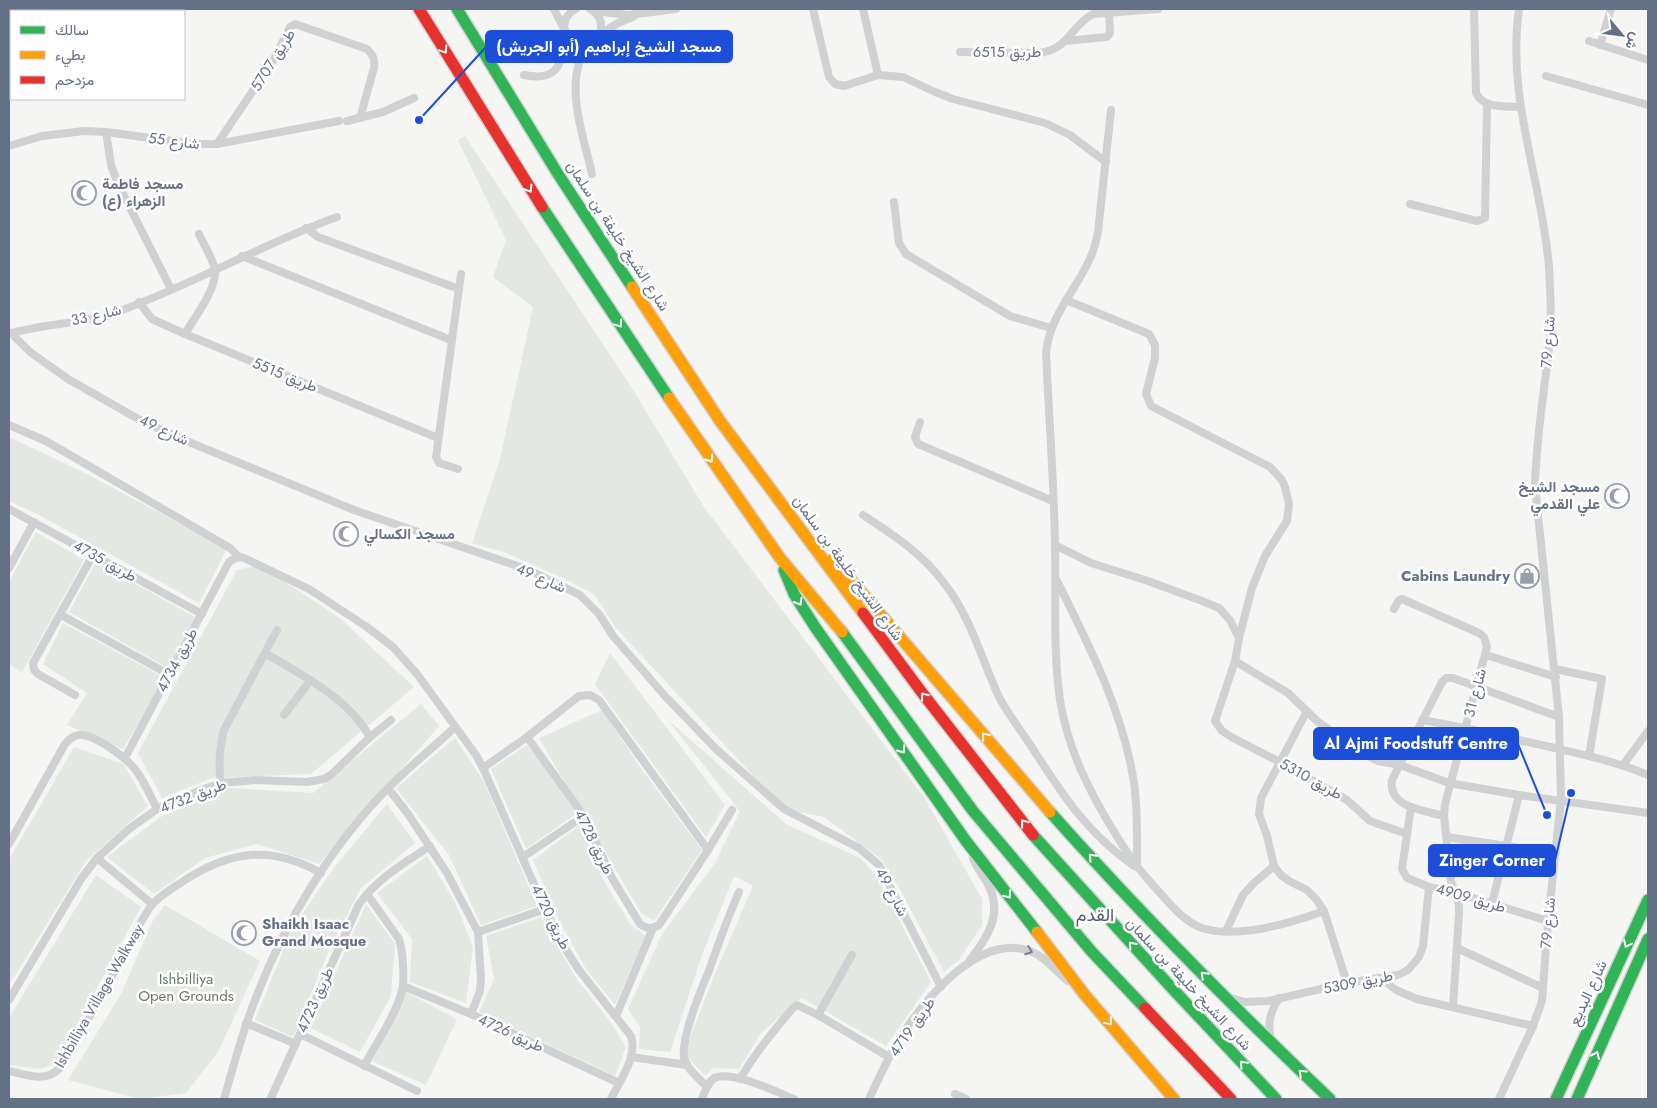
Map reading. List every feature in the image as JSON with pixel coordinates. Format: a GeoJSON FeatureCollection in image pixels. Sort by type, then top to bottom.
{"type":"FeatureCollection","features":[{"type":"Feature","properties":{"kind":"main road"},"geometry":{"type":"LineString","coordinates":[[419,9],[531,192],[694,436],[780,558],[840,629],[973,811],[1092,952],[1231,1099]]}},
{"type":"Feature","properties":{"kind":"main road","name":"شارع الشيخ خليفة بن سلمان"},"geometry":{"type":"LineString","coordinates":[[457,9],[563,182],[720,421],[922,694],[1042,846],[1169,986],[1276,1099]]}},
{"type":"Feature","properties":{"kind":"main road"},"geometry":{"type":"LineString","coordinates":[[765,481],[1051,813],[1158,928],[1275,1048],[1330,1099]]}},
{"type":"Feature","properties":{"kind":"main road"},"geometry":{"type":"LineString","coordinates":[[780,558],[794,594],[804,610],[966,841],[1086,995],[1174,1099]]}},
{"type":"Feature","properties":{"kind":"main road","name":"شارع البديع"},"geometry":{"type":"LineString","coordinates":[[1556,1099],[1648,900]]}},
{"type":"Feature","properties":{"kind":"main road"},"geometry":{"type":"LineString","coordinates":[[1577,1099],[1648,939]]}},
{"type":"Feature","properties":{"kind":"street"},"geometry":{"type":"LineString","coordinates":[[554,9],[566,34],[575,43],[585,44],[590,43],[618,23],[639,14]]}},
{"type":"Feature","properties":{"kind":"street"},"geometry":{"type":"LineString","coordinates":[[524,74],[541,77],[556,70],[562,61],[566,34],[565,20],[576,9]]}},
{"type":"Feature","properties":{"kind":"street"},"geometry":{"type":"LineString","coordinates":[[592,10],[616,15],[676,9]]}},
{"type":"Feature","properties":{"kind":"street"},"geometry":{"type":"LineString","coordinates":[[813,9],[829,77],[835,84],[844,86],[878,75],[902,76],[953,99],[1045,123],[1070,135],[1106,162]]}},
{"type":"Feature","properties":{"kind":"street"},"geometry":{"type":"LineString","coordinates":[[863,9],[878,75]]}},
{"type":"Feature","properties":{"kind":"street","name":"طريق 6515"},"geometry":{"type":"LineString","coordinates":[[960,52],[1049,52],[1058,48],[1089,16],[1096,13],[1158,9]]}},
{"type":"Feature","properties":{"kind":"street"},"geometry":{"type":"LineString","coordinates":[[1474,9],[1475,87],[1478,98],[1487,104],[1520,107]]}},
{"type":"Feature","properties":{"kind":"street","name":"شارع 79"},"geometry":{"type":"LineString","coordinates":[[1499,1099],[1538,1014],[1543,988],[1561,800],[1559,717],[1536,486],[1550,337],[1551,301],[1543,229],[1520,107],[1516,60],[1519,9]]}},
{"type":"Feature","properties":{"kind":"street"},"geometry":{"type":"LineString","coordinates":[[1600,45],[1611,9]]}},
{"type":"Feature","properties":{"kind":"street"},"geometry":{"type":"LineString","coordinates":[[592,10],[601,23],[601,30],[598,36]]}},
{"type":"Feature","properties":{"kind":"street"},"geometry":{"type":"LineString","coordinates":[[1066,41],[1107,38],[1110,34],[1109,12]]}},
{"type":"Feature","properties":{"kind":"street","name":"طريق 5707"},"geometry":{"type":"LineString","coordinates":[[217,144],[273,61],[290,27],[295,24],[367,49],[372,54],[375,60],[374,68],[360,118]]}},
{"type":"Feature","properties":{"kind":"street"},"geometry":{"type":"LineString","coordinates":[[1589,41],[1648,60]]}},
{"type":"Feature","properties":{"kind":"street"},"geometry":{"type":"LineString","coordinates":[[585,44],[576,77],[576,93],[592,174]]}},
{"type":"Feature","properties":{"kind":"street"},"geometry":{"type":"LineString","coordinates":[[1546,76],[1648,105]]}},
{"type":"Feature","properties":{"kind":"street","name":"شارع 55"},"geometry":{"type":"LineString","coordinates":[[9,146],[42,136],[63,133],[106,132],[196,144],[217,144],[360,118],[383,112],[414,98]]}},
{"type":"Feature","properties":{"kind":"street"},"geometry":{"type":"LineString","coordinates":[[1410,204],[1477,222],[1485,218],[1487,104]]}},
{"type":"Feature","properties":{"kind":"street"},"geometry":{"type":"LineString","coordinates":[[1112,110],[1095,249],[1088,265],[1050,328],[1046,353],[1056,545],[1057,660],[1060,700],[1069,740],[1083,778],[1102,813],[1137,869]]}},
{"type":"Feature","properties":{"kind":"street"},"geometry":{"type":"LineString","coordinates":[[106,132],[111,165],[119,186],[171,289]]}},
{"type":"Feature","properties":{"kind":"street"},"geometry":{"type":"LineString","coordinates":[[894,202],[899,243],[906,254],[1010,316],[1050,328]]}},
{"type":"Feature","properties":{"kind":"street","name":"شارع 33"},"geometry":{"type":"LineString","coordinates":[[10,333],[37,326],[105,315],[180,286],[242,256],[306,228],[337,217]]}},
{"type":"Feature","properties":{"kind":"street"},"geometry":{"type":"LineString","coordinates":[[306,228],[318,237],[459,289]]}},
{"type":"Feature","properties":{"kind":"street"},"geometry":{"type":"LineString","coordinates":[[185,334],[212,288],[215,269],[199,234]]}},
{"type":"Feature","properties":{"kind":"street"},"geometry":{"type":"LineString","coordinates":[[242,256],[452,340]]}},
{"type":"Feature","properties":{"kind":"street"},"geometry":{"type":"LineString","coordinates":[[458,469],[442,464],[437,460],[438,438],[461,274]]}},
{"type":"Feature","properties":{"kind":"street"},"geometry":{"type":"LineString","coordinates":[[1066,300],[1149,334],[1155,345],[1156,358],[1146,394],[1151,406],[1270,467],[1282,480],[1289,504],[1287,521],[1265,556],[1252,588],[1235,661],[1288,692],[1317,721],[1362,752],[1378,760],[1400,765],[1449,783],[1648,813]]}},
{"type":"Feature","properties":{"kind":"street","name":"طريق 5515"},"geometry":{"type":"LineString","coordinates":[[138,302],[152,319],[185,334],[438,438]]}},
{"type":"Feature","properties":{"kind":"street","name":"شارع 49"},"geometry":{"type":"LineString","coordinates":[[10,333],[30,352],[68,379],[140,420],[354,510],[529,570],[580,595],[599,614],[613,636],[665,696],[716,749],[784,809],[859,848],[879,865],[942,987]]}},
{"type":"Feature","properties":{"kind":"street"},"geometry":{"type":"LineString","coordinates":[[920,422],[915,437],[918,444],[1053,501]]}},
{"type":"Feature","properties":{"kind":"street"},"geometry":{"type":"LineString","coordinates":[[9,425],[46,441],[155,503],[230,548],[239,557],[309,588],[367,627],[393,647],[417,674],[455,727],[388,788],[351,830],[300,906],[282,939],[257,994],[246,1023],[224,1099]]}},
{"type":"Feature","properties":{"kind":"street","name":"طريق 4735"},"geometry":{"type":"LineString","coordinates":[[9,509],[202,614]]}},
{"type":"Feature","properties":{"kind":"street"},"geometry":{"type":"LineString","coordinates":[[863,515],[899,539],[943,581],[963,610],[1000,698],[1073,810],[1101,840],[1137,869],[1190,922],[1201,928],[1226,931],[1273,926],[1324,911]]}},
{"type":"Feature","properties":{"kind":"street"},"geometry":{"type":"LineString","coordinates":[[9,568],[34,522]]}},
{"type":"Feature","properties":{"kind":"street"},"geometry":{"type":"LineString","coordinates":[[1056,545],[1091,563],[1143,579],[1218,608],[1230,620],[1239,638]]}},
{"type":"Feature","properties":{"kind":"street"},"geometry":{"type":"LineString","coordinates":[[75,695],[38,674],[34,670],[33,663],[62,615],[94,554]]}},
{"type":"Feature","properties":{"kind":"street","name":"طريق 4734"},"geometry":{"type":"LineString","coordinates":[[125,758],[229,562],[239,557]]}},
{"type":"Feature","properties":{"kind":"street"},"geometry":{"type":"LineString","coordinates":[[1055,577],[1096,660],[1116,711],[1133,781],[1136,804],[1137,869]]}},
{"type":"Feature","properties":{"kind":"street","name":"شارع 31"},"geometry":{"type":"LineString","coordinates":[[1394,609],[1399,600],[1402,599],[1479,633],[1486,641],[1486,655],[1449,783],[1444,816],[1451,881],[1459,904],[1453,1007]]}},
{"type":"Feature","properties":{"kind":"street"},"geometry":{"type":"LineString","coordinates":[[62,615],[170,675]]}},
{"type":"Feature","properties":{"kind":"street"},"geometry":{"type":"LineString","coordinates":[[221,784],[218,766],[224,730],[277,630]]}},
{"type":"Feature","properties":{"kind":"street"},"geometry":{"type":"LineString","coordinates":[[265,653],[310,681],[351,711],[370,737]]}},
{"type":"Feature","properties":{"kind":"street"},"geometry":{"type":"LineString","coordinates":[[1486,655],[1555,673],[1602,679],[1589,756]]}},
{"type":"Feature","properties":{"kind":"street","name":"طريق 5310"},"geometry":{"type":"LineString","coordinates":[[1235,661],[1215,721],[1217,726],[1227,734],[1347,800],[1370,821],[1407,834]]}},
{"type":"Feature","properties":{"kind":"street"},"geometry":{"type":"LineString","coordinates":[[1444,816],[1411,807],[1395,798],[1392,793],[1392,780],[1438,687],[1446,678],[1453,678],[1559,717]]}},
{"type":"Feature","properties":{"kind":"street"},"geometry":{"type":"LineString","coordinates":[[284,716],[310,681]]}},
{"type":"Feature","properties":{"kind":"street"},"geometry":{"type":"LineString","coordinates":[[483,768],[527,737],[579,696],[595,697],[708,850]]}},
{"type":"Feature","properties":{"kind":"street"},"geometry":{"type":"LineString","coordinates":[[1307,711],[1261,798],[1259,814],[1267,836],[1274,866],[1289,881],[1307,890],[1324,911],[1347,983]]}},
{"type":"Feature","properties":{"kind":"street","name":"طريق 4732"},"geometry":{"type":"LineString","coordinates":[[9,1000],[81,879],[97,858],[123,834],[157,809],[201,790],[221,784],[256,780],[316,781],[332,774],[370,737],[391,720]]}},
{"type":"Feature","properties":{"kind":"street"},"geometry":{"type":"LineString","coordinates":[[1422,720],[1589,756],[1624,765],[1648,775]]}},
{"type":"Feature","properties":{"kind":"street","name":"طريق 4720"},"geometry":{"type":"LineString","coordinates":[[455,727],[483,768],[561,942],[579,970],[632,1036],[631,1057],[611,1099]]}},
{"type":"Feature","properties":{"kind":"street"},"geometry":{"type":"LineString","coordinates":[[1624,765],[1648,731]]}},
{"type":"Feature","properties":{"kind":"street"},"geometry":{"type":"LineString","coordinates":[[9,844],[69,739],[75,736],[88,736],[125,758],[140,776],[157,809]]}},
{"type":"Feature","properties":{"kind":"street","name":"طريق 4728"},"geometry":{"type":"LineString","coordinates":[[527,737],[584,816],[612,878],[640,924],[646,928],[653,928]]}},
{"type":"Feature","properties":{"kind":"street"},"geometry":{"type":"LineString","coordinates":[[388,788],[447,873],[478,932],[480,991],[471,1014]]}},
{"type":"Feature","properties":{"kind":"street"},"geometry":{"type":"LineString","coordinates":[[1492,904],[1519,795]]}},
{"type":"Feature","properties":{"kind":"street","name":"طريق 4909"},"geometry":{"type":"LineString","coordinates":[[1411,807],[1402,872],[1406,878],[1429,887],[1454,892],[1548,921]]}},
{"type":"Feature","properties":{"kind":"street"},"geometry":{"type":"LineString","coordinates":[[616,1016],[653,928],[659,925],[732,810]]}},
{"type":"Feature","properties":{"kind":"street"},"geometry":{"type":"LineString","coordinates":[[523,857],[584,816]]}},
{"type":"Feature","properties":{"kind":"street"},"geometry":{"type":"LineString","coordinates":[[1447,837],[1507,846],[1555,856]]}},
{"type":"Feature","properties":{"kind":"street","name":"طريق 4719"},"geometry":{"type":"LineString","coordinates":[[868,1099],[889,1057],[917,1014],[967,964],[990,932],[994,912],[992,893],[974,862],[966,841]]}},
{"type":"Feature","properties":{"kind":"street","name":"طريق 4723"},"geometry":{"type":"LineString","coordinates":[[272,1098],[353,915],[367,894],[383,877],[430,846]]}},
{"type":"Feature","properties":{"kind":"street","name":"Ishbilliya Village Walkway"},"geometry":{"type":"LineString","coordinates":[[9,1071],[41,1077],[55,1073],[60,1068],[152,904],[196,872],[222,860],[247,854],[267,854],[286,857],[304,863],[321,873]]}},
{"type":"Feature","properties":{"kind":"street"},"geometry":{"type":"LineString","coordinates":[[97,858],[152,904]]}},
{"type":"Feature","properties":{"kind":"street"},"geometry":{"type":"LineString","coordinates":[[1226,931],[1243,895],[1274,866]]}},
{"type":"Feature","properties":{"kind":"street","name":"طريق 5309"},"geometry":{"type":"LineString","coordinates":[[1224,995],[1234,1000],[1257,1003],[1347,983],[1398,975],[1408,970],[1419,957],[1423,946],[1429,887]]}},
{"type":"Feature","properties":{"kind":"street"},"geometry":{"type":"LineString","coordinates":[[708,1087],[687,1065],[684,1054],[687,1032],[722,930],[739,892]]}},
{"type":"Feature","properties":{"kind":"street"},"geometry":{"type":"LineString","coordinates":[[364,1066],[391,1017],[403,986],[402,947],[399,939],[367,894]]}},
{"type":"Feature","properties":{"kind":"street"},"geometry":{"type":"LineString","coordinates":[[478,932],[545,909]]}},
{"type":"Feature","properties":{"kind":"street","name":"طريق 4719"},"geometry":{"type":"LineString","coordinates":[[967,964],[996,949],[1019,948],[1041,956],[1060,975],[1086,995]]}},
{"type":"Feature","properties":{"kind":"street"},"geometry":{"type":"LineString","coordinates":[[1456,948],[1543,988]]}},
{"type":"Feature","properties":{"kind":"street"},"geometry":{"type":"LineString","coordinates":[[818,1015],[852,955]]}},
{"type":"Feature","properties":{"kind":"street"},"geometry":{"type":"LineString","coordinates":[[1381,978],[1406,995],[1428,1002],[1533,1026]]}},
{"type":"Feature","properties":{"kind":"street","name":"طريق 4726"},"geometry":{"type":"LineString","coordinates":[[403,986],[471,1014],[619,1083]]}},
{"type":"Feature","properties":{"kind":"street"},"geometry":{"type":"LineString","coordinates":[[1275,1048],[1271,1040],[1269,1022],[1274,1006],[1279,998]]}},
{"type":"Feature","properties":{"kind":"street"},"geometry":{"type":"LineString","coordinates":[[740,1079],[750,1061],[794,1007],[800,1006],[889,1057]]}},
{"type":"Feature","properties":{"kind":"street"},"geometry":{"type":"LineString","coordinates":[[246,1023],[296,1044]]}},
{"type":"Feature","properties":{"kind":"street"},"geometry":{"type":"LineString","coordinates":[[300,1034],[417,1090]]}},
{"type":"Feature","properties":{"kind":"street"},"geometry":{"type":"LineString","coordinates":[[631,1057],[687,1065]]}},
{"type":"Feature","properties":{"kind":"street"},"geometry":{"type":"LineString","coordinates":[[702,1099],[711,1081],[718,1077],[740,1079],[794,1099]]}},
{"type":"Feature","properties":{"kind":"street"},"geometry":{"type":"LineString","coordinates":[[955,1094],[966,1099]]}},
{"type":"Feature","properties":{"kind":"green space"},"geometry":{"type":"Polygon","coordinates":[[[465,136],[630,385],[704,507],[924,797],[982,899],[982,925],[958,961],[944,972],[902,893],[882,860],[824,817],[784,809],[616,628],[594,594],[506,553],[472,543],[500,459],[533,307],[493,277],[506,240],[458,140],[465,136]]]}},
{"type":"Feature","properties":{"kind":"green space"},"geometry":{"type":"Polygon","coordinates":[[[9,437],[87,474],[227,549],[199,603],[39,515],[9,501],[9,437]]]}},
{"type":"Feature","properties":{"kind":"green space"},"geometry":{"type":"Polygon","coordinates":[[[36,532],[84,560],[22,672],[9,664],[9,582],[36,532]]]}},
{"type":"Feature","properties":{"kind":"green space"},"geometry":{"type":"Polygon","coordinates":[[[96,562],[195,617],[168,668],[69,612],[96,562]]]}},
{"type":"Feature","properties":{"kind":"green space"},"geometry":{"type":"Polygon","coordinates":[[[259,565],[341,619],[414,687],[311,774],[212,778],[162,798],[138,753],[237,570],[259,565]]]}},
{"type":"Feature","properties":{"kind":"green space"},"geometry":{"type":"Polygon","coordinates":[[[63,623],[167,679],[123,749],[67,725],[87,693],[43,664],[63,623]]]}},
{"type":"Feature","properties":{"kind":"green space"},"geometry":{"type":"Polygon","coordinates":[[[610,653],[725,805],[706,837],[595,684],[610,653]]]}},
{"type":"Feature","properties":{"kind":"green space"},"geometry":{"type":"Polygon","coordinates":[[[421,704],[439,726],[319,864],[257,844],[205,858],[154,894],[107,857],[162,816],[229,788],[313,793],[421,704]]]}},
{"type":"Feature","properties":{"kind":"green space"},"geometry":{"type":"Polygon","coordinates":[[[602,710],[645,774],[702,850],[654,921],[641,913],[539,738],[602,710]]]}},
{"type":"Feature","properties":{"kind":"green space"},"geometry":{"type":"Polygon","coordinates":[[[667,719],[786,824],[860,858],[876,875],[931,982],[886,1046],[802,998],[761,1033],[739,1069],[713,1068],[706,1076],[684,1054],[711,983],[753,886],[734,876],[702,955],[670,1052],[639,1049],[640,1027],[628,1009],[662,934],[715,863],[740,811],[667,719]]]}},
{"type":"Feature","properties":{"kind":"green space"},"geometry":{"type":"Polygon","coordinates":[[[455,738],[484,782],[537,906],[481,925],[449,855],[396,788],[455,738]]]}},
{"type":"Feature","properties":{"kind":"green space"},"geometry":{"type":"Polygon","coordinates":[[[527,745],[580,811],[526,849],[491,769],[527,745]]]}},
{"type":"Feature","properties":{"kind":"green space"},"geometry":{"type":"Polygon","coordinates":[[[74,747],[123,764],[148,806],[86,861],[9,985],[9,860],[74,747]]]}},
{"type":"Feature","properties":{"kind":"green space"},"geometry":{"type":"Polygon","coordinates":[[[387,804],[415,843],[361,888],[329,950],[293,1037],[255,1020],[292,929],[334,868],[387,804]]]}},
{"type":"Feature","properties":{"kind":"green space"},"geometry":{"type":"Polygon","coordinates":[[[580,825],[604,881],[630,924],[646,936],[615,1005],[586,969],[559,921],[533,860],[580,825]]]}},
{"type":"Feature","properties":{"kind":"green space"},"geometry":{"type":"Polygon","coordinates":[[[427,856],[456,904],[473,947],[466,1003],[410,982],[412,939],[377,893],[427,856]]]}},
{"type":"Feature","properties":{"kind":"green space"},"geometry":{"type":"Polygon","coordinates":[[[96,875],[141,907],[56,1063],[41,1069],[9,1065],[9,1018],[96,875]]]}},
{"type":"Feature","properties":{"kind":"green space"},"geometry":{"type":"Polygon","coordinates":[[[366,904],[395,944],[391,996],[360,1052],[311,1028],[366,904]]]}},
{"type":"Feature","properties":{"kind":"green space","name":"Ishbilliya Open Grounds"},"geometry":{"type":"Polygon","coordinates":[[[165,905],[260,961],[218,1052],[186,1093],[139,1099],[68,1080],[121,994],[152,922],[165,905]]]}},
{"type":"Feature","properties":{"kind":"green space"},"geometry":{"type":"Polygon","coordinates":[[[541,917],[576,978],[612,1024],[626,1047],[615,1076],[479,1012],[494,979],[486,936],[541,917]]]}},
{"type":"Feature","properties":{"kind":"green space"},"geometry":{"type":"Polygon","coordinates":[[[406,992],[457,1019],[426,1085],[372,1061],[395,1020],[406,992]]]}},
{"type":"Feature","properties":{"kind":"traffic: fast"},"geometry":{"type":"LineString","coordinates":[[457,9],[558,174],[632,287]]}},
{"type":"Feature","properties":{"kind":"traffic: fast"},"geometry":{"type":"LineString","coordinates":[[542,207],[669,398]]}},
{"type":"Feature","properties":{"kind":"traffic: fast"},"geometry":{"type":"LineString","coordinates":[[784,570],[794,594],[815,627],[966,841],[1037,932]]}},
{"type":"Feature","properties":{"kind":"traffic: fast"},"geometry":{"type":"LineString","coordinates":[[842,632],[973,811],[1092,952],[1145,1008]]}},
{"type":"Feature","properties":{"kind":"traffic: fast"},"geometry":{"type":"LineString","coordinates":[[1050,812],[1187,959],[1330,1099]]}},
{"type":"Feature","properties":{"kind":"traffic: fast"},"geometry":{"type":"LineString","coordinates":[[1033,835],[1169,985],[1276,1099]]}},
{"type":"Feature","properties":{"kind":"traffic: fast"},"geometry":{"type":"LineString","coordinates":[[1556,1099],[1648,900]]}},
{"type":"Feature","properties":{"kind":"traffic: fast"},"geometry":{"type":"LineString","coordinates":[[1577,1099],[1648,939]]}},
{"type":"Feature","properties":{"kind":"traffic: slow"},"geometry":{"type":"LineString","coordinates":[[632,287],[720,421],[863,613]]}},
{"type":"Feature","properties":{"kind":"traffic: slow"},"geometry":{"type":"LineString","coordinates":[[669,398],[780,558],[842,632]]}},
{"type":"Feature","properties":{"kind":"traffic: slow"},"geometry":{"type":"LineString","coordinates":[[833,559],[1050,812]]}},
{"type":"Feature","properties":{"kind":"traffic: slow"},"geometry":{"type":"LineString","coordinates":[[1037,932],[1085,995],[1174,1099]]}},
{"type":"Feature","properties":{"kind":"traffic: jam"},"geometry":{"type":"LineString","coordinates":[[419,9],[542,207]]}},
{"type":"Feature","properties":{"kind":"traffic: jam"},"geometry":{"type":"LineString","coordinates":[[863,613],[923,694],[1033,835]]}},
{"type":"Feature","properties":{"kind":"traffic: jam"},"geometry":{"type":"LineString","coordinates":[[1145,1008],[1231,1099]]}},
{"type":"Feature","properties":{"kind":"place","name":"مسجد الشيخ إبراهيم (أبو الجريش)"},"geometry":{"type":"Point","coordinates":[419,120]}},
{"type":"Feature","properties":{"kind":"place","name":"مسجد فاطمة الزهراء (ع)"},"geometry":{"type":"Point","coordinates":[84,193]}},
{"type":"Feature","properties":{"kind":"place","name":"مسجد الشيخ علي القدمي"},"geometry":{"type":"Point","coordinates":[1617,496]}},
{"type":"Feature","properties":{"kind":"place","name":"مسجد الكسالي"},"geometry":{"type":"Point","coordinates":[346,534]}},
{"type":"Feature","properties":{"kind":"place","name":"Cabins Laundry"},"geometry":{"type":"Point","coordinates":[1527,576]}},
{"type":"Feature","properties":{"kind":"place","name":"Zinger Corner"},"geometry":{"type":"Point","coordinates":[1571,793]}},
{"type":"Feature","properties":{"kind":"place","name":"Al Ajmi Foodstuff Centre"},"geometry":{"type":"Point","coordinates":[1547,815]}},
{"type":"Feature","properties":{"kind":"place","name":"Shaikh Isaac Grand Mosque"},"geometry":{"type":"Point","coordinates":[244,933]}},
{"type":"Feature","properties":{"kind":"district","name":"القدم"},"geometry":{"type":"Point","coordinates":[1095,915]}}]}
